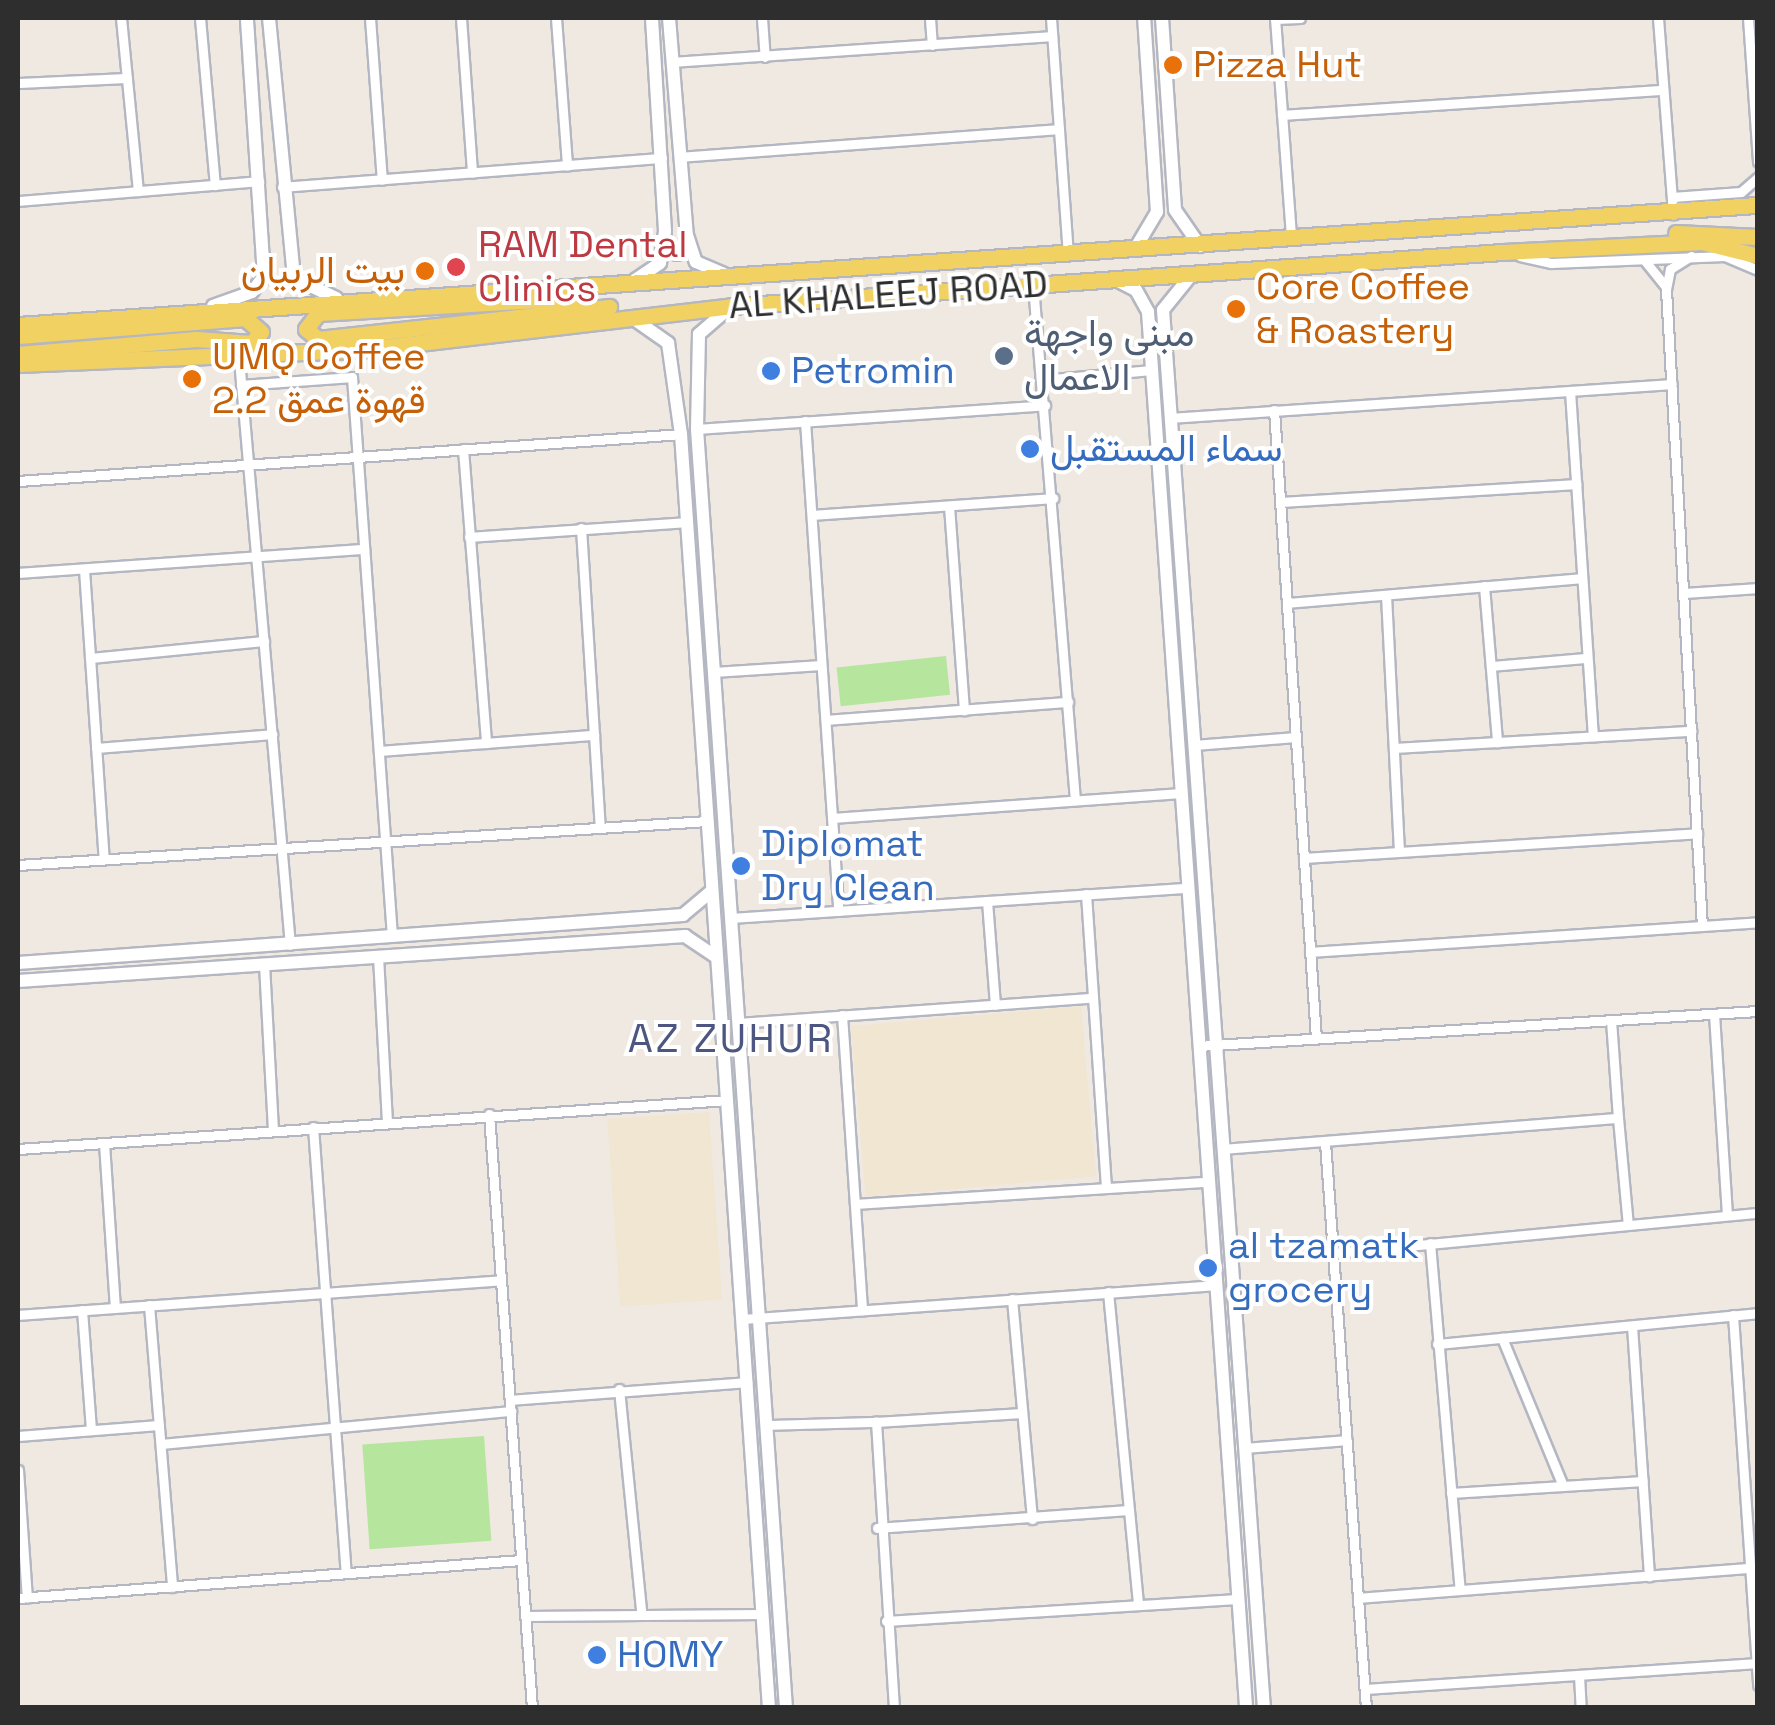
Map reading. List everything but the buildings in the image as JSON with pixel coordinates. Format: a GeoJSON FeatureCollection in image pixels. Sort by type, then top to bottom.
{"type":"FeatureCollection","features":[{"type":"Feature","properties":{"kind":"main road","name":"AL KHALEEJ ROAD"},"geometry":{"type":"LineString","coordinates":[[18,326],[213,306],[623,286],[1291,240],[1672,205],[1758,206]]}},
{"type":"Feature","properties":{"kind":"main road"},"geometry":{"type":"LineString","coordinates":[[1672,205],[1758,216]]}},
{"type":"Feature","properties":{"kind":"main road"},"geometry":{"type":"LineString","coordinates":[[1614,247],[1688,232],[1758,237]]}},
{"type":"Feature","properties":{"kind":"main road","name":"AL KHALEEJ ROAD"},"geometry":{"type":"LineString","coordinates":[[18,364],[239,358],[732,306],[1503,252],[1728,246],[1758,263]]}},
{"type":"Feature","properties":{"kind":"main road"},"geometry":{"type":"LineString","coordinates":[[664,283],[318,313],[306,329],[318,339],[542,312],[701,309]]}},
{"type":"Feature","properties":{"kind":"main road"},"geometry":{"type":"LineString","coordinates":[[18,336],[245,318],[260,332],[251,344],[196,338],[18,354]]}},
{"type":"Feature","properties":{"kind":"street"},"geometry":{"type":"LineString","coordinates":[[121,18],[138,191]]}},
{"type":"Feature","properties":{"kind":"street"},"geometry":{"type":"LineString","coordinates":[[200,18],[215,184]]}},
{"type":"Feature","properties":{"kind":"street"},"geometry":{"type":"LineString","coordinates":[[213,306],[252,292],[264,276],[247,18]]}},
{"type":"Feature","properties":{"kind":"street"},"geometry":{"type":"LineString","coordinates":[[269,18],[282,187],[294,278],[336,298]]}},
{"type":"Feature","properties":{"kind":"street"},"geometry":{"type":"LineString","coordinates":[[370,18],[382,180]]}},
{"type":"Feature","properties":{"kind":"street"},"geometry":{"type":"LineString","coordinates":[[462,18],[472,173]]}},
{"type":"Feature","properties":{"kind":"street"},"geometry":{"type":"LineString","coordinates":[[556,18],[568,166]]}},
{"type":"Feature","properties":{"kind":"street"},"geometry":{"type":"LineString","coordinates":[[623,286],[656,268],[664,237],[652,18]]}},
{"type":"Feature","properties":{"kind":"street"},"geometry":{"type":"LineString","coordinates":[[669,18],[687,235],[702,267],[736,278]]}},
{"type":"Feature","properties":{"kind":"street"},"geometry":{"type":"LineString","coordinates":[[762,18],[764,57]]}},
{"type":"Feature","properties":{"kind":"street"},"geometry":{"type":"LineString","coordinates":[[930,18],[932,45]]}},
{"type":"Feature","properties":{"kind":"street"},"geometry":{"type":"LineString","coordinates":[[1051,18],[1068,254]]}},
{"type":"Feature","properties":{"kind":"street"},"geometry":{"type":"LineString","coordinates":[[1135,250],[1157,212],[1144,18]]}},
{"type":"Feature","properties":{"kind":"street"},"geometry":{"type":"LineString","coordinates":[[1162,18],[1175,210],[1200,246]]}},
{"type":"Feature","properties":{"kind":"street"},"geometry":{"type":"LineString","coordinates":[[1291,240],[1275,18],[1300,18]]}},
{"type":"Feature","properties":{"kind":"street"},"geometry":{"type":"LineString","coordinates":[[1658,18],[1672,205],[1741,192],[1758,177]]}},
{"type":"Feature","properties":{"kind":"street"},"geometry":{"type":"LineString","coordinates":[[1748,18],[1758,162]]}},
{"type":"Feature","properties":{"kind":"street"},"geometry":{"type":"LineString","coordinates":[[672,62],[1052,36]]}},
{"type":"Feature","properties":{"kind":"street"},"geometry":{"type":"LineString","coordinates":[[18,83],[127,78]]}},
{"type":"Feature","properties":{"kind":"street"},"geometry":{"type":"LineString","coordinates":[[1282,116],[1663,90]]}},
{"type":"Feature","properties":{"kind":"street"},"geometry":{"type":"LineString","coordinates":[[254,114],[271,181],[282,187],[662,158]]}},
{"type":"Feature","properties":{"kind":"street"},"geometry":{"type":"LineString","coordinates":[[679,157],[1059,128]]}},
{"type":"Feature","properties":{"kind":"street"},"geometry":{"type":"LineString","coordinates":[[18,201],[260,181]]}},
{"type":"Feature","properties":{"kind":"street"},"geometry":{"type":"LineString","coordinates":[[664,237],[677,254],[687,235]]}},
{"type":"Feature","properties":{"kind":"street"},"geometry":{"type":"LineString","coordinates":[[1503,252],[1551,263],[1725,256],[1758,263]]}},
{"type":"Feature","properties":{"kind":"street"},"geometry":{"type":"LineString","coordinates":[[1691,256],[1670,269],[1666,289],[1702,926]]}},
{"type":"Feature","properties":{"kind":"street"},"geometry":{"type":"LineString","coordinates":[[1632,259],[1654,266],[1666,289]]}},
{"type":"Feature","properties":{"kind":"street"},"geometry":{"type":"LineString","coordinates":[[1192,274],[1164,301],[1166,356],[1264,1708]]}},
{"type":"Feature","properties":{"kind":"street"},"geometry":{"type":"LineString","coordinates":[[1114,279],[1142,296],[1148,348],[1246,1708]]}},
{"type":"Feature","properties":{"kind":"street"},"geometry":{"type":"LineString","coordinates":[[1034,285],[1075,800]]}},
{"type":"Feature","properties":{"kind":"street"},"geometry":{"type":"LineString","coordinates":[[732,306],[706,323],[696,352],[697,429],[786,1708]]}},
{"type":"Feature","properties":{"kind":"street"},"geometry":{"type":"LineString","coordinates":[[622,316],[655,327],[671,354],[681,434],[769,1708]]}},
{"type":"Feature","properties":{"kind":"street"},"geometry":{"type":"LineString","coordinates":[[671,354],[682,341],[696,352]]}},
{"type":"Feature","properties":{"kind":"street"},"geometry":{"type":"LineString","coordinates":[[1148,348],[1166,356]]}},
{"type":"Feature","properties":{"kind":"street"},"geometry":{"type":"LineString","coordinates":[[239,358],[253,557],[290,944]]}},
{"type":"Feature","properties":{"kind":"street"},"geometry":{"type":"LineString","coordinates":[[1041,380],[1150,370]]}},
{"type":"Feature","properties":{"kind":"street"},"geometry":{"type":"LineString","coordinates":[[242,385],[352,377],[392,938]]}},
{"type":"Feature","properties":{"kind":"street"},"geometry":{"type":"LineString","coordinates":[[1170,418],[1672,384]]}},
{"type":"Feature","properties":{"kind":"street"},"geometry":{"type":"LineString","coordinates":[[1570,390],[1592,736]]}},
{"type":"Feature","properties":{"kind":"street"},"geometry":{"type":"LineString","coordinates":[[697,429],[1045,404]]}},
{"type":"Feature","properties":{"kind":"street"},"geometry":{"type":"LineString","coordinates":[[1274,410],[1316,1038]]}},
{"type":"Feature","properties":{"kind":"street"},"geometry":{"type":"LineString","coordinates":[[805,421],[838,911]]}},
{"type":"Feature","properties":{"kind":"street"},"geometry":{"type":"LineString","coordinates":[[18,481],[681,434]]}},
{"type":"Feature","properties":{"kind":"street"},"geometry":{"type":"LineString","coordinates":[[462,449],[486,743]]}},
{"type":"Feature","properties":{"kind":"street"},"geometry":{"type":"LineString","coordinates":[[1281,502],[1576,484]]}},
{"type":"Feature","properties":{"kind":"street"},"geometry":{"type":"LineString","coordinates":[[812,515],[1053,498]]}},
{"type":"Feature","properties":{"kind":"street"},"geometry":{"type":"LineString","coordinates":[[948,506],[964,710]]}},
{"type":"Feature","properties":{"kind":"street"},"geometry":{"type":"LineString","coordinates":[[469,536],[687,522]]}},
{"type":"Feature","properties":{"kind":"street"},"geometry":{"type":"LineString","coordinates":[[581,528],[600,827]]}},
{"type":"Feature","properties":{"kind":"street"},"geometry":{"type":"LineString","coordinates":[[18,573],[364,548]]}},
{"type":"Feature","properties":{"kind":"street"},"geometry":{"type":"LineString","coordinates":[[84,570],[104,859]]}},
{"type":"Feature","properties":{"kind":"street"},"geometry":{"type":"LineString","coordinates":[[1287,603],[1582,578]]}},
{"type":"Feature","properties":{"kind":"street"},"geometry":{"type":"LineString","coordinates":[[1484,586],[1497,742]]}},
{"type":"Feature","properties":{"kind":"street"},"geometry":{"type":"LineString","coordinates":[[1685,593],[1758,588]]}},
{"type":"Feature","properties":{"kind":"street"},"geometry":{"type":"LineString","coordinates":[[1386,594],[1398,850]]}},
{"type":"Feature","properties":{"kind":"street"},"geometry":{"type":"LineString","coordinates":[[90,658],[264,641]]}},
{"type":"Feature","properties":{"kind":"street"},"geometry":{"type":"LineString","coordinates":[[1491,666],[1587,658]]}},
{"type":"Feature","properties":{"kind":"street"},"geometry":{"type":"LineString","coordinates":[[714,672],[821,664]]}},
{"type":"Feature","properties":{"kind":"street"},"geometry":{"type":"LineString","coordinates":[[826,720],[1068,702]]}},
{"type":"Feature","properties":{"kind":"street"},"geometry":{"type":"LineString","coordinates":[[1394,748],[1692,731]]}},
{"type":"Feature","properties":{"kind":"street"},"geometry":{"type":"LineString","coordinates":[[96,748],[272,734]]}},
{"type":"Feature","properties":{"kind":"street"},"geometry":{"type":"LineString","coordinates":[[379,751],[594,735]]}},
{"type":"Feature","properties":{"kind":"street"},"geometry":{"type":"LineString","coordinates":[[1194,745],[1296,738]]}},
{"type":"Feature","properties":{"kind":"street"},"geometry":{"type":"LineString","coordinates":[[833,818],[1180,792]]}},
{"type":"Feature","properties":{"kind":"street"},"geometry":{"type":"LineString","coordinates":[[18,864],[708,821],[717,825],[729,886]]}},
{"type":"Feature","properties":{"kind":"street"},"geometry":{"type":"LineString","coordinates":[[1304,858],[1697,833]]}},
{"type":"Feature","properties":{"kind":"street"},"geometry":{"type":"LineString","coordinates":[[732,918],[1186,888]]}},
{"type":"Feature","properties":{"kind":"street"},"geometry":{"type":"LineString","coordinates":[[18,963],[684,914],[705,906],[712,889]]}},
{"type":"Feature","properties":{"kind":"street"},"geometry":{"type":"LineString","coordinates":[[1086,894],[1106,1185]]}},
{"type":"Feature","properties":{"kind":"street"},"geometry":{"type":"LineString","coordinates":[[987,901],[994,1005]]}},
{"type":"Feature","properties":{"kind":"street"},"geometry":{"type":"LineString","coordinates":[[684,914],[694,927],[685,936]]}},
{"type":"Feature","properties":{"kind":"street"},"geometry":{"type":"LineString","coordinates":[[1310,952],[1758,922]]}},
{"type":"Feature","properties":{"kind":"street"},"geometry":{"type":"LineString","coordinates":[[18,981],[685,936],[717,959]]}},
{"type":"Feature","properties":{"kind":"street"},"geometry":{"type":"LineString","coordinates":[[378,956],[387,1122]]}},
{"type":"Feature","properties":{"kind":"street"},"geometry":{"type":"LineString","coordinates":[[264,964],[273,1130]]}},
{"type":"Feature","properties":{"kind":"street"},"geometry":{"type":"LineString","coordinates":[[739,1022],[1092,998]]}},
{"type":"Feature","properties":{"kind":"street"},"geometry":{"type":"LineString","coordinates":[[1198,1046],[1758,1011]]}},
{"type":"Feature","properties":{"kind":"street"},"geometry":{"type":"LineString","coordinates":[[1714,1014],[1727,1216]]}},
{"type":"Feature","properties":{"kind":"street"},"geometry":{"type":"LineString","coordinates":[[842,1016],[862,1310]]}},
{"type":"Feature","properties":{"kind":"street"},"geometry":{"type":"LineString","coordinates":[[1612,1020],[1628,1225]]}},
{"type":"Feature","properties":{"kind":"street"},"geometry":{"type":"LineString","coordinates":[[18,1149],[727,1100]]}},
{"type":"Feature","properties":{"kind":"street"},"geometry":{"type":"LineString","coordinates":[[490,1114],[532,1708]]}},
{"type":"Feature","properties":{"kind":"street"},"geometry":{"type":"LineString","coordinates":[[1223,1149],[1618,1118]]}},
{"type":"Feature","properties":{"kind":"street"},"geometry":{"type":"LineString","coordinates":[[312,1127],[346,1573]]}},
{"type":"Feature","properties":{"kind":"street"},"geometry":{"type":"LineString","coordinates":[[104,1142],[115,1308]]}},
{"type":"Feature","properties":{"kind":"street"},"geometry":{"type":"LineString","coordinates":[[1325,1142],[1366,1708]]}},
{"type":"Feature","properties":{"kind":"street"},"geometry":{"type":"LineString","coordinates":[[855,1204],[1106,1185],[1206,1182]]}},
{"type":"Feature","properties":{"kind":"street"},"geometry":{"type":"LineString","coordinates":[[1333,1252],[1758,1213]]}},
{"type":"Feature","properties":{"kind":"street"},"geometry":{"type":"LineString","coordinates":[[1430,1244],[1460,1590]]}},
{"type":"Feature","properties":{"kind":"street"},"geometry":{"type":"LineString","coordinates":[[18,1315],[501,1280]]}},
{"type":"Feature","properties":{"kind":"street"},"geometry":{"type":"LineString","coordinates":[[742,1319],[1213,1285]]}},
{"type":"Feature","properties":{"kind":"street"},"geometry":{"type":"LineString","coordinates":[[1108,1292],[1138,1602]]}},
{"type":"Feature","properties":{"kind":"street"},"geometry":{"type":"LineString","coordinates":[[1012,1299],[1032,1520]]}},
{"type":"Feature","properties":{"kind":"street"},"geometry":{"type":"LineString","coordinates":[[150,1305],[172,1586]]}},
{"type":"Feature","properties":{"kind":"street"},"geometry":{"type":"LineString","coordinates":[[82,1310],[91,1430]]}},
{"type":"Feature","properties":{"kind":"street"},"geometry":{"type":"LineString","coordinates":[[1437,1344],[1758,1313]]}},
{"type":"Feature","properties":{"kind":"street"},"geometry":{"type":"LineString","coordinates":[[1733,1315],[1758,1685]]}},
{"type":"Feature","properties":{"kind":"street"},"geometry":{"type":"LineString","coordinates":[[1632,1326],[1649,1576]]}},
{"type":"Feature","properties":{"kind":"street"},"geometry":{"type":"LineString","coordinates":[[1502,1338],[1563,1486]]}},
{"type":"Feature","properties":{"kind":"street"},"geometry":{"type":"LineString","coordinates":[[161,1444],[335,1427],[619,1389],[747,1382]]}},
{"type":"Feature","properties":{"kind":"street"},"geometry":{"type":"LineString","coordinates":[[619,1389],[641,1611]]}},
{"type":"Feature","properties":{"kind":"street"},"geometry":{"type":"LineString","coordinates":[[766,1425],[1022,1413]]}},
{"type":"Feature","properties":{"kind":"street"},"geometry":{"type":"LineString","coordinates":[[876,1422],[876,1528],[894,1708]]}},
{"type":"Feature","properties":{"kind":"street"},"geometry":{"type":"LineString","coordinates":[[18,1436],[159,1425]]}},
{"type":"Feature","properties":{"kind":"street"},"geometry":{"type":"LineString","coordinates":[[1245,1448],[1346,1440]]}},
{"type":"Feature","properties":{"kind":"street"},"geometry":{"type":"LineString","coordinates":[[18,1470],[22,1598],[522,1560]]}},
{"type":"Feature","properties":{"kind":"street"},"geometry":{"type":"LineString","coordinates":[[1451,1494],[1642,1481]]}},
{"type":"Feature","properties":{"kind":"street"},"geometry":{"type":"LineString","coordinates":[[876,1528],[1032,1520],[1127,1510]]}},
{"type":"Feature","properties":{"kind":"street"},"geometry":{"type":"LineString","coordinates":[[1358,1598],[1750,1568]]}},
{"type":"Feature","properties":{"kind":"street"},"geometry":{"type":"LineString","coordinates":[[886,1621],[1138,1602],[1237,1599]]}},
{"type":"Feature","properties":{"kind":"street"},"geometry":{"type":"LineString","coordinates":[[526,1616],[641,1611],[763,1614]]}},
{"type":"Feature","properties":{"kind":"street"},"geometry":{"type":"LineString","coordinates":[[1365,1689],[1757,1663]]}},
{"type":"Feature","properties":{"kind":"street"},"geometry":{"type":"LineString","coordinates":[[1579,1675],[1581,1708]]}},
{"type":"Feature","properties":{"kind":"shaded area"},"geometry":{"type":"Polygon","coordinates":[[[1081,1006],[1096,1176],[866,1196],[851,1026],[1081,1006]]]}},
{"type":"Feature","properties":{"kind":"shaded area"},"geometry":{"type":"Polygon","coordinates":[[[709,1112],[722,1300],[620,1307],[607,1119],[709,1112]]]}},
{"type":"Feature","properties":{"kind":"green space"},"geometry":{"type":"Polygon","coordinates":[[[946,656],[950,695],[841,706],[837,667],[946,656]]]}},
{"type":"Feature","properties":{"kind":"green space"},"geometry":{"type":"Polygon","coordinates":[[[484,1436],[491,1541],[370,1549],[362,1445],[484,1436]]]}},
{"type":"Feature","properties":{"kind":"place","name":"Pizza Hut"},"geometry":{"type":"Point","coordinates":[1173,65]}},
{"type":"Feature","properties":{"kind":"place","name":"RAM Dental Clinics"},"geometry":{"type":"Point","coordinates":[456,267]}},
{"type":"Feature","properties":{"kind":"place","name":"بيت الربيان"},"geometry":{"type":"Point","coordinates":[425,271]}},
{"type":"Feature","properties":{"kind":"place","name":"Core Coffee & Roastery"},"geometry":{"type":"Point","coordinates":[1236,309]}},
{"type":"Feature","properties":{"kind":"place","name":"مبنى واجهة الاعمال"},"geometry":{"type":"Point","coordinates":[1004,356]}},
{"type":"Feature","properties":{"kind":"place","name":"Petromin"},"geometry":{"type":"Point","coordinates":[771,371]}},
{"type":"Feature","properties":{"kind":"place","name":"UMQ Coffee 2.2 قهوة عمق"},"geometry":{"type":"Point","coordinates":[192,379]}},
{"type":"Feature","properties":{"kind":"place","name":"سماء المستقبل"},"geometry":{"type":"Point","coordinates":[1030,449]}},
{"type":"Feature","properties":{"kind":"place","name":"Diplomat Dry Clean"},"geometry":{"type":"Point","coordinates":[741,866]}},
{"type":"Feature","properties":{"kind":"place","name":"al tzamatk grocery"},"geometry":{"type":"Point","coordinates":[1208,1268]}},
{"type":"Feature","properties":{"kind":"place","name":"HOMY"},"geometry":{"type":"Point","coordinates":[597,1655]}},
{"type":"Feature","properties":{"kind":"district","name":"AZ ZUHUR"},"geometry":{"type":"Point","coordinates":[731,1039]}}]}
